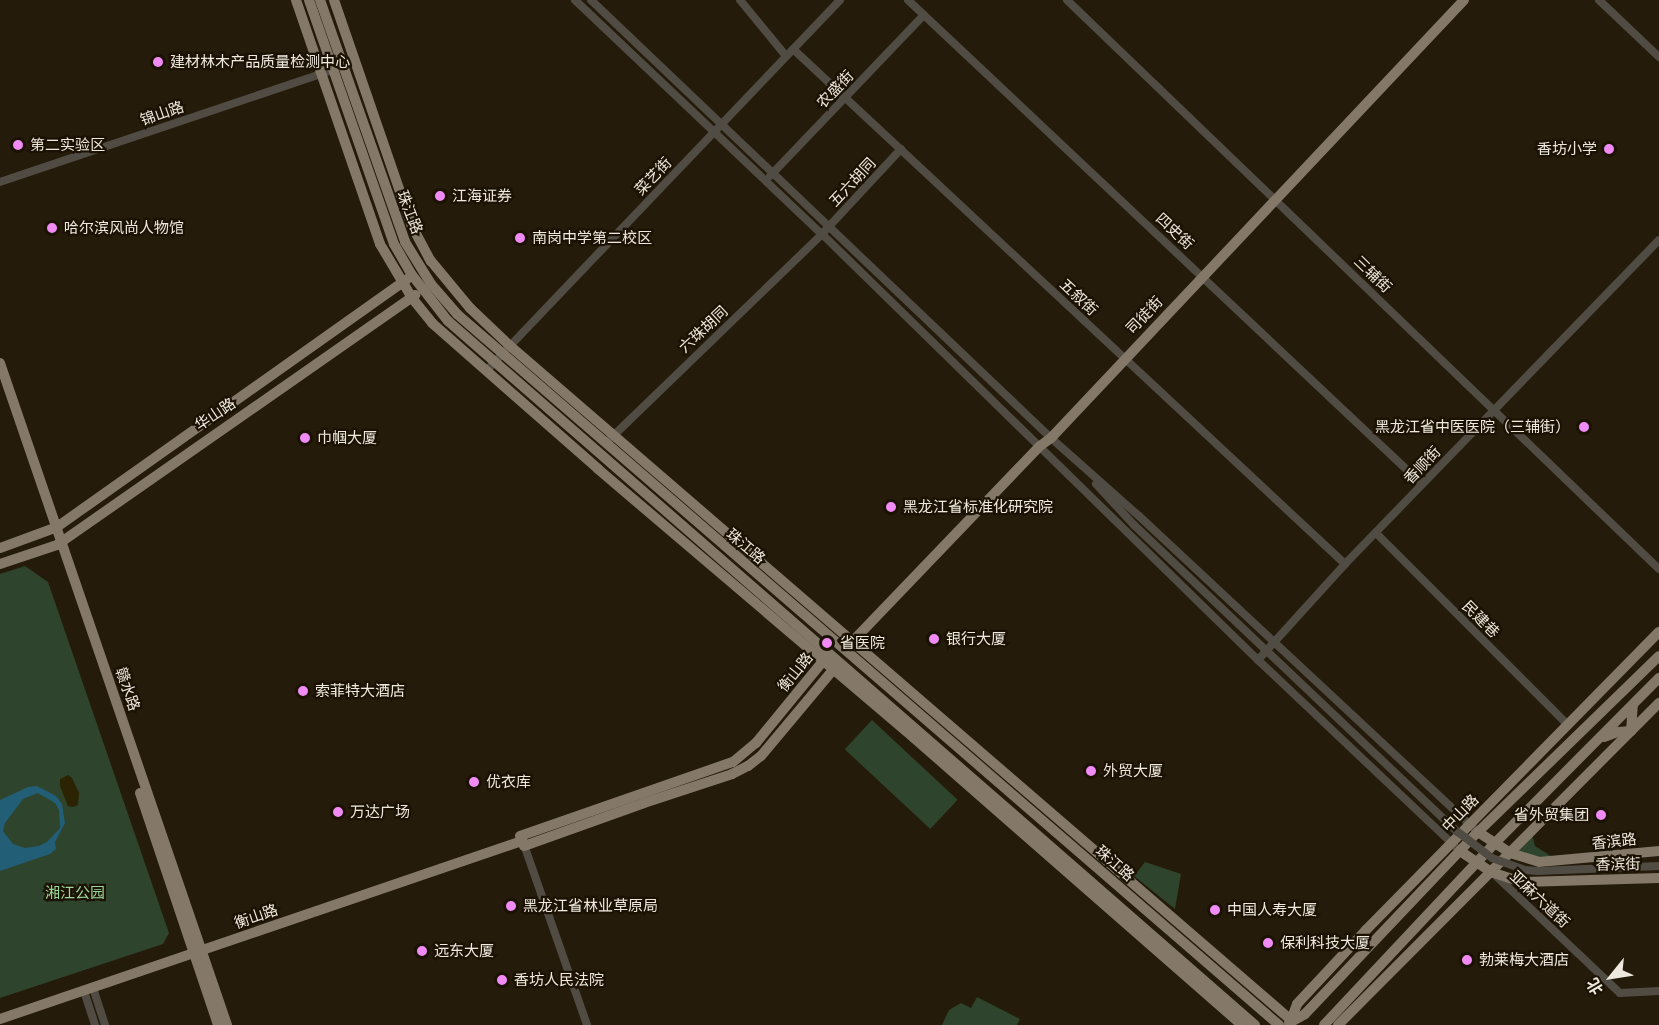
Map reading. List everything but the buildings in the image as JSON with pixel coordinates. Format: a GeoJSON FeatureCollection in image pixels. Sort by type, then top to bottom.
{"type":"FeatureCollection","features":[{"type":"Feature","properties":{"kind":"main road","name":"珠江路"},"geometry":{"type":"LineString","coordinates":[[296,0],[380,244],[412,276],[427,287],[448,321],[605,444],[1279,1025]]}},
{"type":"Feature","properties":{"kind":"main road","name":"珠江路"},"geometry":{"type":"LineString","coordinates":[[309,0],[390,233],[412,276]]}},
{"type":"Feature","properties":{"kind":"main road","name":"珠江路"},"geometry":{"type":"LineString","coordinates":[[320,0],[405,242],[412,276],[412,298],[432,323],[486,371],[827,657]]}},
{"type":"Feature","properties":{"kind":"main road","name":"珠江路"},"geometry":{"type":"LineString","coordinates":[[334,0],[406,211],[431,261],[442,276],[510,345],[854,642],[1289,1023]]}},
{"type":"Feature","properties":{"kind":"main road","name":"司徒街"},"geometry":{"type":"LineString","coordinates":[[843,648],[854,642],[1040,446],[1051,438],[1202,275],[1464,0]]}},
{"type":"Feature","properties":{"kind":"main road","name":"华山路"},"geometry":{"type":"LineString","coordinates":[[0,548],[54,529],[431,261]]}},
{"type":"Feature","properties":{"kind":"main road","name":"华山路"},"geometry":{"type":"LineString","coordinates":[[0,564],[59,544],[442,276]]}},
{"type":"Feature","properties":{"kind":"main road","name":"珠江路"},"geometry":{"type":"LineString","coordinates":[[498,358],[1229,1020],[1242,1025]]}},
{"type":"Feature","properties":{"kind":"main road","name":"赣水路"},"geometry":{"type":"LineString","coordinates":[[0,363],[198,952],[227,1025]]}},
{"type":"Feature","properties":{"kind":"main road","name":"赣水路"},"geometry":{"type":"LineString","coordinates":[[0,377],[54,529]]}},
{"type":"Feature","properties":{"kind":"main road","name":"中山路"},"geometry":{"type":"LineString","coordinates":[[1289,1023],[1305,1014],[1460,851],[1474,828],[1567,724],[1659,632]]}},
{"type":"Feature","properties":{"kind":"main road","name":"衡山路"},"geometry":{"type":"LineString","coordinates":[[522,841],[733,762],[756,743],[827,657],[843,648]]}},
{"type":"Feature","properties":{"kind":"main road","name":"衡山路"},"geometry":{"type":"LineString","coordinates":[[0,1019],[522,841],[732,774],[761,756],[836,665],[843,648]]}},
{"type":"Feature","properties":{"kind":"main road","name":"中山路"},"geometry":{"type":"LineString","coordinates":[[1289,1023],[1297,1004],[1452,842],[1474,828],[1630,686],[1659,656]]}},
{"type":"Feature","properties":{"kind":"main road","name":"珠江路"},"geometry":{"type":"LineString","coordinates":[[836,665],[1255,1025]]}},
{"type":"Feature","properties":{"kind":"main road"},"geometry":{"type":"LineString","coordinates":[[1324,1025],[1494,844],[1659,678]]}},
{"type":"Feature","properties":{"kind":"main road"},"geometry":{"type":"LineString","coordinates":[[1595,696],[1630,686]]}},
{"type":"Feature","properties":{"kind":"main road"},"geometry":{"type":"LineString","coordinates":[[1338,1025],[1659,703]]}},
{"type":"Feature","properties":{"kind":"main road"},"geometry":{"type":"LineString","coordinates":[[1632,731],[1633,705]]}},
{"type":"Feature","properties":{"kind":"main road"},"geometry":{"type":"LineString","coordinates":[[1598,740],[1618,732],[1632,731]]}},
{"type":"Feature","properties":{"kind":"main road","name":"香滨路"},"geometry":{"type":"LineString","coordinates":[[1474,828],[1510,853],[1539,862],[1659,851]]}},
{"type":"Feature","properties":{"kind":"main road","name":"香滨街"},"geometry":{"type":"LineString","coordinates":[[1460,851],[1491,872],[1521,882],[1659,878]]}},
{"type":"Feature","properties":{"kind":"main road","name":"赣水路"},"geometry":{"type":"LineString","coordinates":[[198,952],[218,1025]]}},
{"type":"Feature","properties":{"kind":"street"},"geometry":{"type":"LineString","coordinates":[[575,0],[822,234],[1257,660],[1460,851]]}},
{"type":"Feature","properties":{"kind":"street"},"geometry":{"type":"LineString","coordinates":[[591,0],[1051,438],[1474,828]]}},
{"type":"Feature","properties":{"kind":"street"},"geometry":{"type":"LineString","coordinates":[[740,0],[786,56]]}},
{"type":"Feature","properties":{"kind":"street","name":"菜艺街"},"geometry":{"type":"LineString","coordinates":[[486,371],[840,0]]}},
{"type":"Feature","properties":{"kind":"street","name":"四史街"},"geometry":{"type":"LineString","coordinates":[[908,0],[1422,484]]}},
{"type":"Feature","properties":{"kind":"street","name":"三辅街"},"geometry":{"type":"LineString","coordinates":[[1067,0],[1659,569]]}},
{"type":"Feature","properties":{"kind":"street"},"geometry":{"type":"LineString","coordinates":[[1599,0],[1659,57]]}},
{"type":"Feature","properties":{"kind":"street","name":"农盛街"},"geometry":{"type":"LineString","coordinates":[[765,181],[924,15]]}},
{"type":"Feature","properties":{"kind":"street","name":"五叙街"},"geometry":{"type":"LineString","coordinates":[[793,49],[1345,564]]}},
{"type":"Feature","properties":{"kind":"street","name":"锦山路"},"geometry":{"type":"LineString","coordinates":[[0,182],[333,70]]}},
{"type":"Feature","properties":{"kind":"street","name":"五六胡同"},"geometry":{"type":"LineString","coordinates":[[822,234],[901,149]]}},
{"type":"Feature","properties":{"kind":"street","name":"六珠胡同"},"geometry":{"type":"LineString","coordinates":[[605,444],[822,234]]}},
{"type":"Feature","properties":{"kind":"street","name":"香顺街"},"geometry":{"type":"LineString","coordinates":[[1257,660],[1345,564],[1659,240]]}},
{"type":"Feature","properties":{"kind":"street"},"geometry":{"type":"LineString","coordinates":[[1064,449],[1134,525],[1458,832],[1492,858],[1518,868],[1538,872],[1659,865]]}},
{"type":"Feature","properties":{"kind":"street","name":"民建巷"},"geometry":{"type":"LineString","coordinates":[[1376,533],[1567,724]]}},
{"type":"Feature","properties":{"kind":"street"},"geometry":{"type":"LineString","coordinates":[[522,841],[587,1025]]}},
{"type":"Feature","properties":{"kind":"street","name":"亚麻六道街"},"geometry":{"type":"LineString","coordinates":[[1491,872],[1620,993],[1659,991]]}},
{"type":"Feature","properties":{"kind":"street"},"geometry":{"type":"LineString","coordinates":[[88,989],[95,1025]]}},
{"type":"Feature","properties":{"kind":"street"},"geometry":{"type":"LineString","coordinates":[[88,989],[105,1025]]}},
{"type":"Feature","properties":{"kind":"green space","name":"湘江公园"},"geometry":{"type":"Polygon","coordinates":[[[25,566],[48,582],[169,933],[163,944],[0,998],[0,574],[25,566]]]}},
{"type":"Feature","properties":{"kind":"green space"},"geometry":{"type":"Polygon","coordinates":[[[872,720],[958,800],[930,829],[845,749],[872,720]]]}},
{"type":"Feature","properties":{"kind":"green space"},"geometry":{"type":"Polygon","coordinates":[[[1530,827],[1535,846],[1554,858],[1548,861],[1510,850],[1530,827]]]}},
{"type":"Feature","properties":{"kind":"green space"},"geometry":{"type":"Polygon","coordinates":[[[1145,862],[1181,874],[1175,909],[1134,876],[1145,862]]]}},
{"type":"Feature","properties":{"kind":"green space"},"geometry":{"type":"Polygon","coordinates":[[[977,997],[1020,1019],[1017,1025],[942,1025],[949,1010],[961,1003],[971,1008],[977,997]]]}},
{"type":"Feature","properties":{"kind":"sand"},"geometry":{"type":"Polygon","coordinates":[[[68,775],[72,778],[79,793],[78,805],[73,807],[68,806],[60,786],[60,779],[68,775]]]}},
{"type":"Feature","properties":{"kind":"water"},"geometry":{"type":"Polygon","coordinates":[[[37,786],[56,796],[62,804],[65,823],[55,842],[56,849],[50,854],[0,871],[0,800],[28,787],[37,786]],[[38,793],[23,799],[5,823],[3,831],[13,844],[25,848],[47,842],[60,828],[59,810],[55,803],[38,793]]]}},
{"type":"Feature","properties":{"kind":"place","name":"建材林木产品质量检测中心"},"geometry":{"type":"Point","coordinates":[158,62]}},
{"type":"Feature","properties":{"kind":"place","name":"第二实验区"},"geometry":{"type":"Point","coordinates":[18,145]}},
{"type":"Feature","properties":{"kind":"place","name":"香坊小学"},"geometry":{"type":"Point","coordinates":[1609,149]}},
{"type":"Feature","properties":{"kind":"place","name":"江海证券"},"geometry":{"type":"Point","coordinates":[440,196]}},
{"type":"Feature","properties":{"kind":"place","name":"哈尔滨风尚人物馆"},"geometry":{"type":"Point","coordinates":[52,228]}},
{"type":"Feature","properties":{"kind":"place","name":"南岗中学第二校区"},"geometry":{"type":"Point","coordinates":[520,238]}},
{"type":"Feature","properties":{"kind":"place","name":"黑龙江省中医医院（三辅街）"},"geometry":{"type":"Point","coordinates":[1584,427]}},
{"type":"Feature","properties":{"kind":"place","name":"巾帼大厦"},"geometry":{"type":"Point","coordinates":[305,438]}},
{"type":"Feature","properties":{"kind":"place","name":"黑龙江省标准化研究院"},"geometry":{"type":"Point","coordinates":[891,507]}},
{"type":"Feature","properties":{"kind":"place","name":"银行大厦"},"geometry":{"type":"Point","coordinates":[934,639]}},
{"type":"Feature","properties":{"kind":"place","name":"省医院"},"geometry":{"type":"Point","coordinates":[827,643]}},
{"type":"Feature","properties":{"kind":"place","name":"索菲特大酒店"},"geometry":{"type":"Point","coordinates":[303,691]}},
{"type":"Feature","properties":{"kind":"place","name":"外贸大厦"},"geometry":{"type":"Point","coordinates":[1091,771]}},
{"type":"Feature","properties":{"kind":"place","name":"优衣库"},"geometry":{"type":"Point","coordinates":[474,782]}},
{"type":"Feature","properties":{"kind":"place","name":"万达广场"},"geometry":{"type":"Point","coordinates":[338,812]}},
{"type":"Feature","properties":{"kind":"place","name":"省外贸集团"},"geometry":{"type":"Point","coordinates":[1601,815]}},
{"type":"Feature","properties":{"kind":"place","name":"黑龙江省林业草原局"},"geometry":{"type":"Point","coordinates":[511,906]}},
{"type":"Feature","properties":{"kind":"place","name":"中国人寿大厦"},"geometry":{"type":"Point","coordinates":[1215,910]}},
{"type":"Feature","properties":{"kind":"place","name":"保利科技大厦"},"geometry":{"type":"Point","coordinates":[1268,943]}},
{"type":"Feature","properties":{"kind":"place","name":"远东大厦"},"geometry":{"type":"Point","coordinates":[422,951]}},
{"type":"Feature","properties":{"kind":"place","name":"勃莱梅大酒店"},"geometry":{"type":"Point","coordinates":[1467,960]}},
{"type":"Feature","properties":{"kind":"place","name":"香坊人民法院"},"geometry":{"type":"Point","coordinates":[502,980]}}]}
